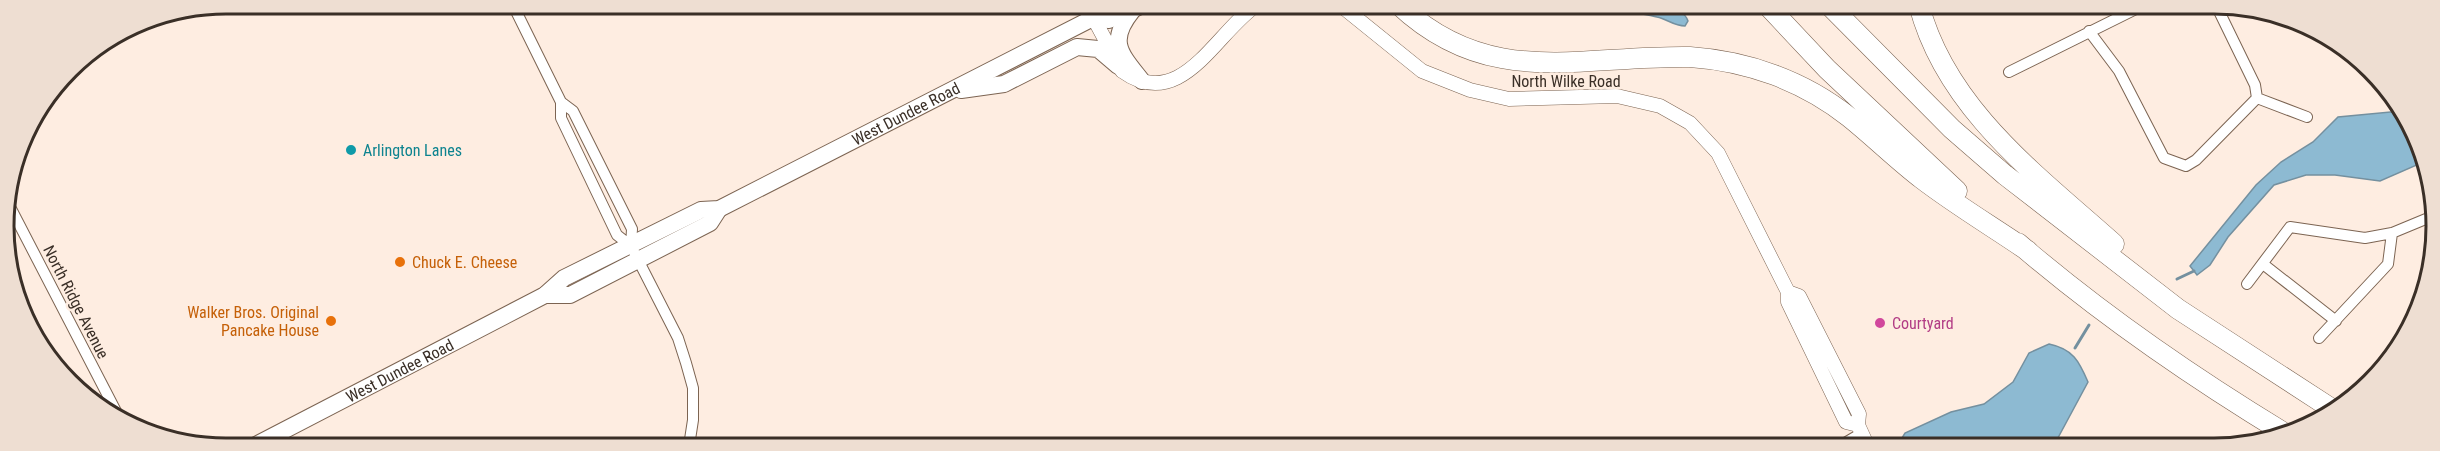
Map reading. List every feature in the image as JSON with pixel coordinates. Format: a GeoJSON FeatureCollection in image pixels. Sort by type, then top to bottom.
{"type":"FeatureCollection","features":[{"type":"Feature","properties":{"kind":"highway"},"geometry":{"type":"LineString","coordinates":[[1409,14],[1444,40],[1468,51],[1501,60],[1532,64],[1690,57],[1714,59],[1776,75],[1816,94],[1848,116],[1922,179],[2028,251]]}},
{"type":"Feature","properties":{"kind":"highway"},"geometry":{"type":"LineString","coordinates":[[1775,14],[1827,69],[1961,194],[2028,251],[2159,352],[2211,389],[2276,428]]}},
{"type":"Feature","properties":{"kind":"highway"},"geometry":{"type":"LineString","coordinates":[[1838,14],[1952,129],[2006,175],[2178,309],[2327,405]]}},
{"type":"Feature","properties":{"kind":"highway"},"geometry":{"type":"LineString","coordinates":[[1923,14],[1931,38],[1963,96],[2002,143],[2036,178],[2187,306],[2205,326]]}},
{"type":"Feature","properties":{"kind":"main road","name":"West Dundee Road"},"geometry":{"type":"LineString","coordinates":[[270,438],[545,296],[570,295],[635,253],[710,223],[719,210],[945,93],[1084,14]]}},
{"type":"Feature","properties":{"kind":"main road","name":"West Dundee Road"},"geometry":{"type":"LineString","coordinates":[[1096,14],[1109,20],[1123,14]]}},
{"type":"Feature","properties":{"kind":"main road"},"geometry":{"type":"LineString","coordinates":[[1133,14],[1118,32],[1119,50],[1142,81]]}},
{"type":"Feature","properties":{"kind":"main road"},"geometry":{"type":"LineString","coordinates":[[945,93],[1004,84],[1077,47],[1098,50],[1118,66]]}},
{"type":"Feature","properties":{"kind":"street"},"geometry":{"type":"LineString","coordinates":[[517,14],[561,102],[573,111],[632,229],[635,253],[678,338],[693,388],[690,438]]}},
{"type":"Feature","properties":{"kind":"street"},"geometry":{"type":"LineString","coordinates":[[1091,14],[1118,66],[1130,77],[1152,84],[1180,77],[1191,69],[1244,14]]}},
{"type":"Feature","properties":{"kind":"street","name":"North Wilke Road"},"geometry":{"type":"LineString","coordinates":[[1351,14],[1422,71],[1470,90],[1509,99],[1617,96],[1660,106],[1690,123],[1718,153],[1788,292],[1799,296],[1859,414],[1860,429],[1864,438]]}},
{"type":"Feature","properties":{"kind":"street"},"geometry":{"type":"LineString","coordinates":[[2009,72],[2125,14]]}},
{"type":"Feature","properties":{"kind":"street"},"geometry":{"type":"LineString","coordinates":[[2220,14],[2255,85],[2257,98]]}},
{"type":"Feature","properties":{"kind":"street"},"geometry":{"type":"LineString","coordinates":[[2090,31],[2119,71],[2164,158],[2186,166],[2196,160],[2257,98]]}},
{"type":"Feature","properties":{"kind":"street"},"geometry":{"type":"LineString","coordinates":[[2257,98],[2307,117]]}},
{"type":"Feature","properties":{"kind":"street","name":"North Ridge Avenue"},"geometry":{"type":"LineString","coordinates":[[14,214],[113,405]]}},
{"type":"Feature","properties":{"kind":"street"},"geometry":{"type":"LineString","coordinates":[[2247,284],[2290,227],[2365,238],[2392,233],[2426,219]]}},
{"type":"Feature","properties":{"kind":"street"},"geometry":{"type":"LineString","coordinates":[[2319,338],[2388,264],[2392,233]]}},
{"type":"Feature","properties":{"kind":"street"},"geometry":{"type":"LineString","coordinates":[[2263,264],[2336,321]]}},
{"type":"Feature","properties":{"kind":"street"},"geometry":{"type":"LineString","coordinates":[[1849,438],[1860,429]]}},
{"type":"Feature","properties":{"kind":"water"},"geometry":{"type":"Polygon","coordinates":[[[1643,14],[1684,14],[1688,21],[1685,26],[1643,14]]]}},
{"type":"Feature","properties":{"kind":"water"},"geometry":{"type":"Polygon","coordinates":[[[2393,112],[2405,132],[2417,165],[2380,181],[2335,175],[2306,175],[2274,185],[2228,237],[2210,265],[2197,275],[2190,266],[2256,185],[2281,162],[2313,142],[2338,117],[2393,112]]]}},
{"type":"Feature","properties":{"kind":"water"},"geometry":{"type":"Polygon","coordinates":[[[2049,344],[2064,349],[2074,357],[2088,382],[2058,438],[1902,438],[1905,433],[1951,412],[1984,404],[2013,382],[2029,353],[2049,344]]]}},
{"type":"Feature","properties":{"kind":"waterway"},"geometry":{"type":"LineString","coordinates":[[2177,279],[2194,271]]}},
{"type":"Feature","properties":{"kind":"waterway"},"geometry":{"type":"LineString","coordinates":[[2075,348],[2089,325]]}},
{"type":"Feature","properties":{"kind":"place","name":"Arlington Lanes"},"geometry":{"type":"Point","coordinates":[351,150]}},
{"type":"Feature","properties":{"kind":"place","name":"Chuck E. Cheese"},"geometry":{"type":"Point","coordinates":[400,262]}},
{"type":"Feature","properties":{"kind":"place","name":"Walker Bros. Original Pancake House"},"geometry":{"type":"Point","coordinates":[331,321]}},
{"type":"Feature","properties":{"kind":"place","name":"Courtyard"},"geometry":{"type":"Point","coordinates":[1880,323]}}]}
